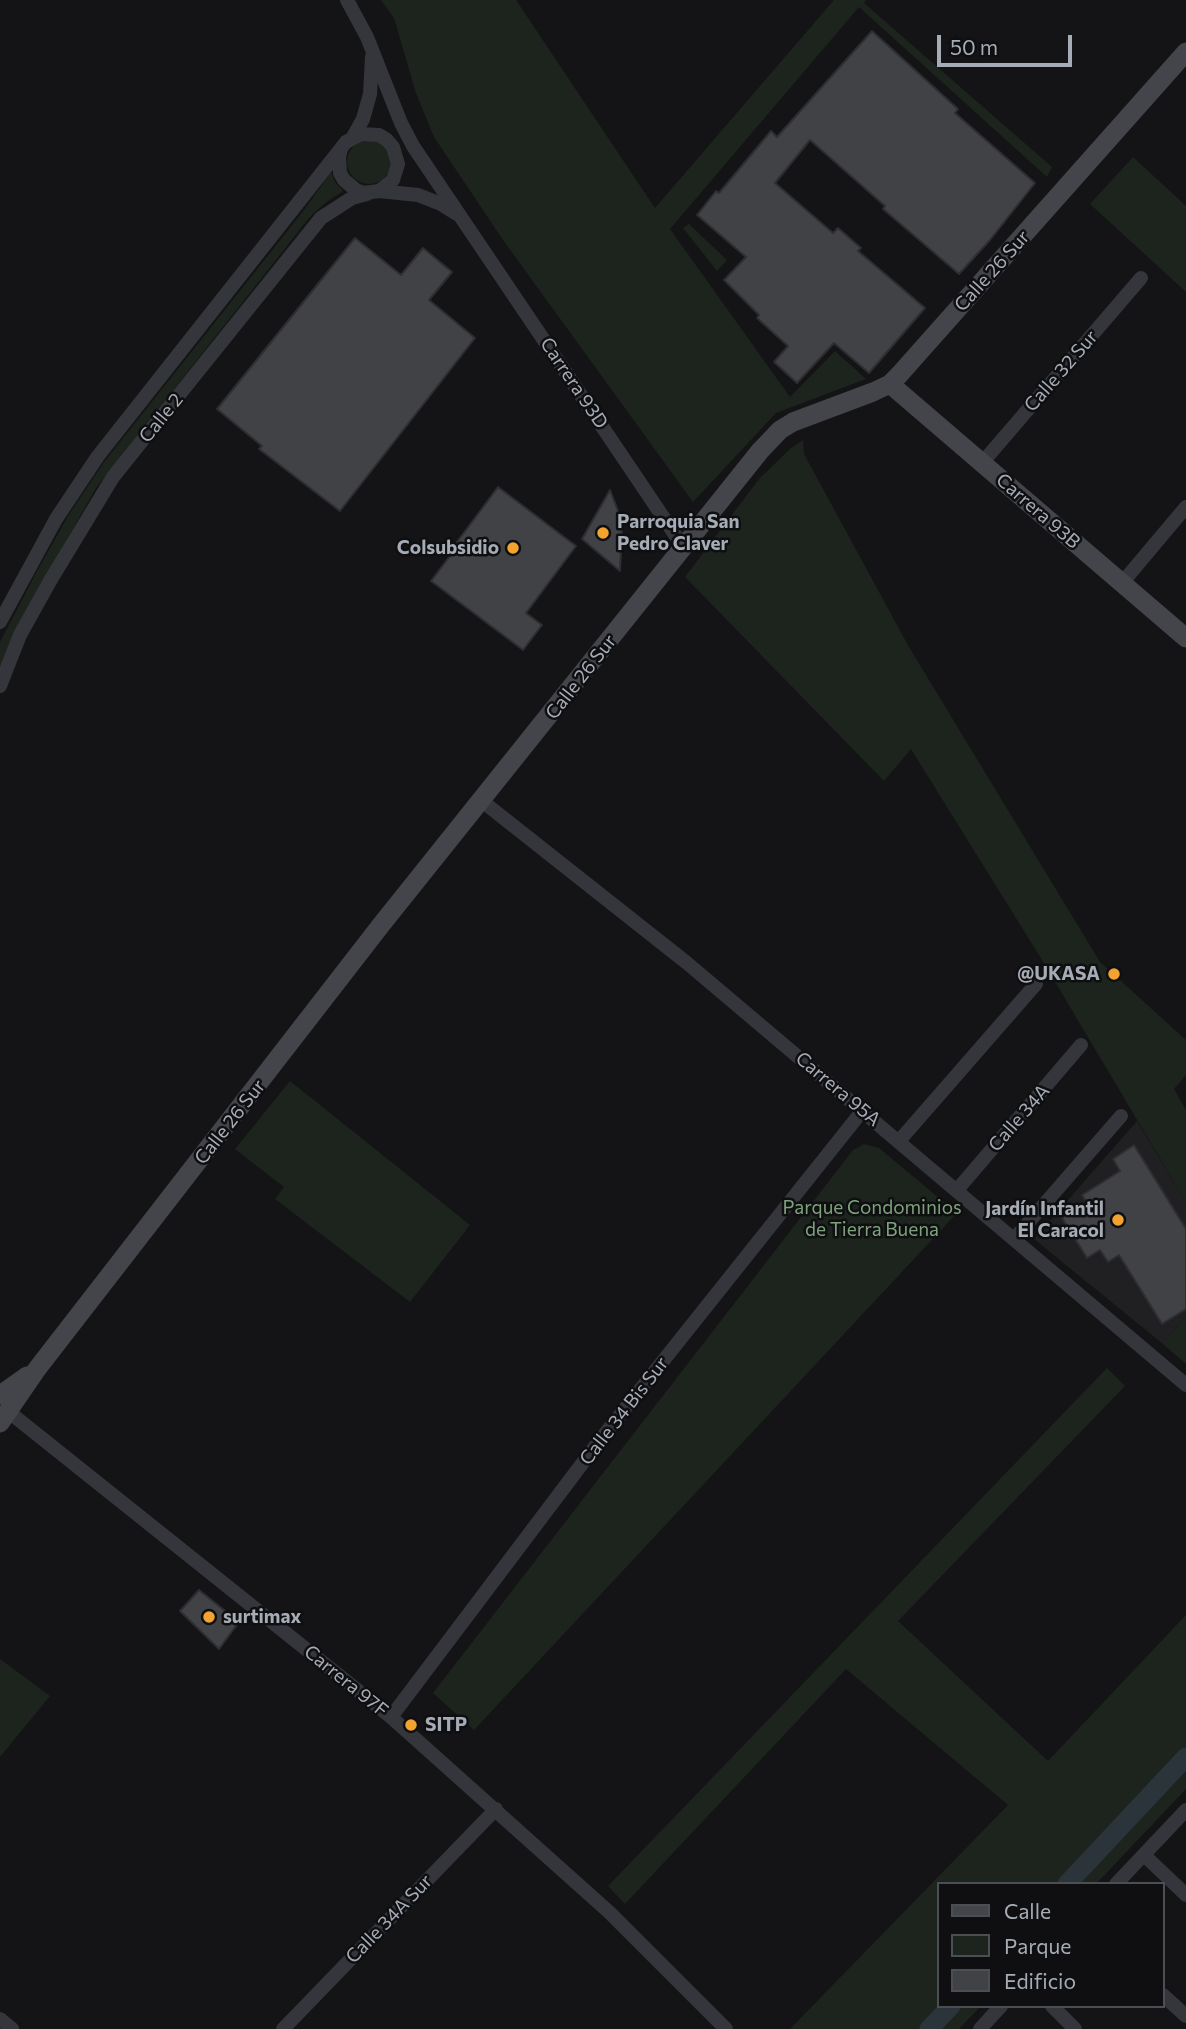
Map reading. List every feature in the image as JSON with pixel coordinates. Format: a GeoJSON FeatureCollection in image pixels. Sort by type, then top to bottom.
{"type":"FeatureCollection","features":[{"type":"Feature","properties":{"kind":"street","name":"Carrera 93D"},"geometry":{"type":"LineString","coordinates":[[347,0],[372,49],[401,123],[422,159],[684,548]]}},
{"type":"Feature","properties":{"kind":"street","name":"Carrera 93D"},"geometry":{"type":"LineString","coordinates":[[353,137],[363,119],[370,94],[372,49]]}},
{"type":"Feature","properties":{"kind":"street","name":"Calle 26 Sur"},"geometry":{"type":"LineString","coordinates":[[3,1410],[381,925],[760,451],[780,430],[890,384],[1186,52]]}},
{"type":"Feature","properties":{"kind":"street","name":"Carrera 93D"},"geometry":{"type":"LineString","coordinates":[[398,164],[401,123]]}},
{"type":"Feature","properties":{"kind":"street"},"geometry":{"type":"LineString","coordinates":[[361,134],[379,135],[393,147],[398,164],[393,180],[375,192],[356,190],[344,180],[338,165],[341,149],[353,137],[361,134]]}},
{"type":"Feature","properties":{"kind":"street","name":"Carrera 93D"},"geometry":{"type":"LineString","coordinates":[[379,135],[401,144],[422,159]]}},
{"type":"Feature","properties":{"kind":"street","name":"Calle 2"},"geometry":{"type":"LineString","coordinates":[[0,622],[56,519],[98,456],[341,149]]}},
{"type":"Feature","properties":{"kind":"street","name":"Carrera 93D"},"geometry":{"type":"LineString","coordinates":[[375,192],[418,195],[441,204],[464,219]]}},
{"type":"Feature","properties":{"kind":"street","name":"Calle 2"},"geometry":{"type":"LineString","coordinates":[[0,686],[20,635],[113,477],[321,218],[352,198],[375,192]]}},
{"type":"Feature","properties":{"kind":"street","name":"Calle 32 Sur"},"geometry":{"type":"LineString","coordinates":[[982,463],[1141,278]]}},
{"type":"Feature","properties":{"kind":"street","name":"Carrera 93B"},"geometry":{"type":"LineString","coordinates":[[890,384],[1186,638]]}},
{"type":"Feature","properties":{"kind":"street"},"geometry":{"type":"LineString","coordinates":[[1122,583],[1186,507]]}},
{"type":"Feature","properties":{"kind":"street","name":"Carrera 95A"},"geometry":{"type":"LineString","coordinates":[[482,802],[687,963],[1186,1385]]}},
{"type":"Feature","properties":{"kind":"street"},"geometry":{"type":"LineString","coordinates":[[899,1141],[1035,984]]}},
{"type":"Feature","properties":{"kind":"street","name":"Calle 34A"},"geometry":{"type":"LineString","coordinates":[[957,1190],[1081,1045]]}},
{"type":"Feature","properties":{"kind":"street","name":"Calle 34 Bis Sur"},"geometry":{"type":"LineString","coordinates":[[391,1717],[600,1440],[863,1110]]}},
{"type":"Feature","properties":{"kind":"street"},"geometry":{"type":"LineString","coordinates":[[1014,1239],[1121,1116]]}},
{"type":"Feature","properties":{"kind":"street","name":"Carrera 97F"},"geometry":{"type":"LineString","coordinates":[[3,1410],[391,1717],[609,1912],[726,2029]]}},
{"type":"Feature","properties":{"kind":"street","name":"Calle 34A Sur"},"geometry":{"type":"LineString","coordinates":[[283,2029],[496,1809]]}},
{"type":"Feature","properties":{"kind":"street"},"geometry":{"type":"LineString","coordinates":[[1118,1882],[1186,1810]]}},
{"type":"Feature","properties":{"kind":"street"},"geometry":{"type":"LineString","coordinates":[[1144,1855],[1186,1895]]}},
{"type":"Feature","properties":{"kind":"street"},"geometry":{"type":"LineString","coordinates":[[1165,1997],[1186,2016]]}},
{"type":"Feature","properties":{"kind":"street"},"geometry":{"type":"LineString","coordinates":[[980,2029],[999,2008]]}},
{"type":"Feature","properties":{"kind":"street"},"geometry":{"type":"LineString","coordinates":[[1054,2008],[1075,2029]]}},
{"type":"Feature","properties":{"kind":"street"},"geometry":{"type":"LineString","coordinates":[[0,2019],[12,2029]]}},
{"type":"Feature","properties":{"kind":"shaded area","name":"Jardín Infantil El Caracol"},"geometry":{"type":"Polygon","coordinates":[[[1137,1121],[1186,1202],[1186,1316],[1163,1344],[1034,1239],[1137,1121]]]}},
{"type":"Feature","properties":{"kind":"green space"},"geometry":{"type":"Polygon","coordinates":[[[381,0],[516,0],[655,208],[834,0],[866,0],[864,3],[1052,167],[1047,177],[859,7],[670,229],[790,397],[835,351],[866,379],[776,413],[693,502],[503,240],[434,137],[416,93],[394,18],[381,0]]]}},
{"type":"Feature","properties":{"kind":"green space"},"geometry":{"type":"Polygon","coordinates":[[[369,140],[385,146],[391,162],[385,178],[369,184],[353,178],[347,162],[353,146],[369,140]]]}},
{"type":"Feature","properties":{"kind":"green space"},"geometry":{"type":"Polygon","coordinates":[[[1133,157],[1186,206],[1186,292],[1090,204],[1133,157]]]}},
{"type":"Feature","properties":{"kind":"green space"},"geometry":{"type":"Polygon","coordinates":[[[331,172],[343,191],[309,218],[96,488],[21,621],[0,671],[0,642],[68,516],[104,462],[304,210],[331,172]]]}},
{"type":"Feature","properties":{"kind":"green space"},"geometry":{"type":"Polygon","coordinates":[[[689,224],[727,260],[717,271],[683,228],[689,224]]]}},
{"type":"Feature","properties":{"kind":"green space"},"geometry":{"type":"Polygon","coordinates":[[[803,440],[804,454],[909,647],[1100,962],[1186,1040],[1186,1075],[1174,1089],[1186,1110],[1186,1202],[1042,960],[911,749],[884,781],[685,577],[759,479],[803,440]]]}},
{"type":"Feature","properties":{"kind":"green space"},"geometry":{"type":"Polygon","coordinates":[[[290,1081],[470,1225],[410,1302],[275,1199],[284,1187],[235,1149],[290,1081]]]}},
{"type":"Feature","properties":{"kind":"green space","name":"Parque Condominios de Tierra Buena"},"geometry":{"type":"Polygon","coordinates":[[[864,1144],[879,1148],[957,1213],[474,1730],[433,1693],[853,1150],[864,1144]]]}},
{"type":"Feature","properties":{"kind":"green space"},"geometry":{"type":"Polygon","coordinates":[[[1186,1316],[1186,1364],[1163,1344],[1186,1316]]]}},
{"type":"Feature","properties":{"kind":"green space"},"geometry":{"type":"Polygon","coordinates":[[[1107,1368],[1125,1386],[898,1621],[1048,1761],[1186,1615],[1186,1789],[1098,1882],[937,1882],[937,2008],[979,2008],[959,2029],[790,2029],[1008,1805],[846,1669],[625,1904],[608,1886],[1107,1368]]]}},
{"type":"Feature","properties":{"kind":"green space"},"geometry":{"type":"Polygon","coordinates":[[[0,1659],[50,1696],[0,1757],[0,1659]]]}},
{"type":"Feature","properties":{"kind":"building"},"geometry":{"type":"Polygon","coordinates":[[[872,31],[958,109],[955,113],[1035,183],[959,274],[883,209],[885,206],[810,140],[775,183],[833,233],[838,228],[861,248],[858,251],[925,308],[869,373],[834,343],[797,383],[774,362],[788,346],[757,318],[759,315],[724,280],[746,257],[697,215],[771,131],[777,137],[872,31]]]}},
{"type":"Feature","properties":{"kind":"building"},"geometry":{"type":"Polygon","coordinates":[[[355,238],[401,275],[423,248],[452,272],[429,300],[475,338],[340,511],[259,449],[262,446],[217,409],[355,238]]]}},
{"type":"Feature","properties":{"kind":"building","name":"Colsubsidio"},"geometry":{"type":"Polygon","coordinates":[[[498,487],[576,546],[526,613],[542,625],[523,650],[431,581],[498,487]]]}},
{"type":"Feature","properties":{"kind":"building","name":"Parroquia San Pedro Claver"},"geometry":{"type":"Polygon","coordinates":[[[610,490],[622,528],[620,571],[582,539],[610,490]]]}},
{"type":"Feature","properties":{"kind":"building"},"geometry":{"type":"Polygon","coordinates":[[[1134,1145],[1186,1229],[1186,1309],[1162,1324],[1119,1255],[1108,1262],[1100,1250],[1087,1258],[1062,1218],[1087,1203],[1082,1195],[1120,1171],[1113,1159],[1134,1145]]]}},
{"type":"Feature","properties":{"kind":"building","name":"surtimax"},"geometry":{"type":"Polygon","coordinates":[[[199,1590],[239,1622],[219,1649],[180,1611],[199,1590]]]}},
{"type":"Feature","properties":{"kind":"waterway"},"geometry":{"type":"LineString","coordinates":[[1069,1882],[1186,1757]]}},
{"type":"Feature","properties":{"kind":"waterway"},"geometry":{"type":"LineString","coordinates":[[929,2029],[949,2008]]}},
{"type":"Feature","properties":{"kind":"place","name":"Parroquia San Pedro Claver"},"geometry":{"type":"Point","coordinates":[603,533]}},
{"type":"Feature","properties":{"kind":"place","name":"Colsubsidio"},"geometry":{"type":"Point","coordinates":[513,548]}},
{"type":"Feature","properties":{"kind":"place","name":"@UKASA"},"geometry":{"type":"Point","coordinates":[1114,974]}},
{"type":"Feature","properties":{"kind":"place","name":"Jardín Infantil El Caracol"},"geometry":{"type":"Point","coordinates":[1118,1220]}},
{"type":"Feature","properties":{"kind":"place","name":"surtimax"},"geometry":{"type":"Point","coordinates":[209,1617]}},
{"type":"Feature","properties":{"kind":"place","name":"SITP"},"geometry":{"type":"Point","coordinates":[411,1725]}}]}
